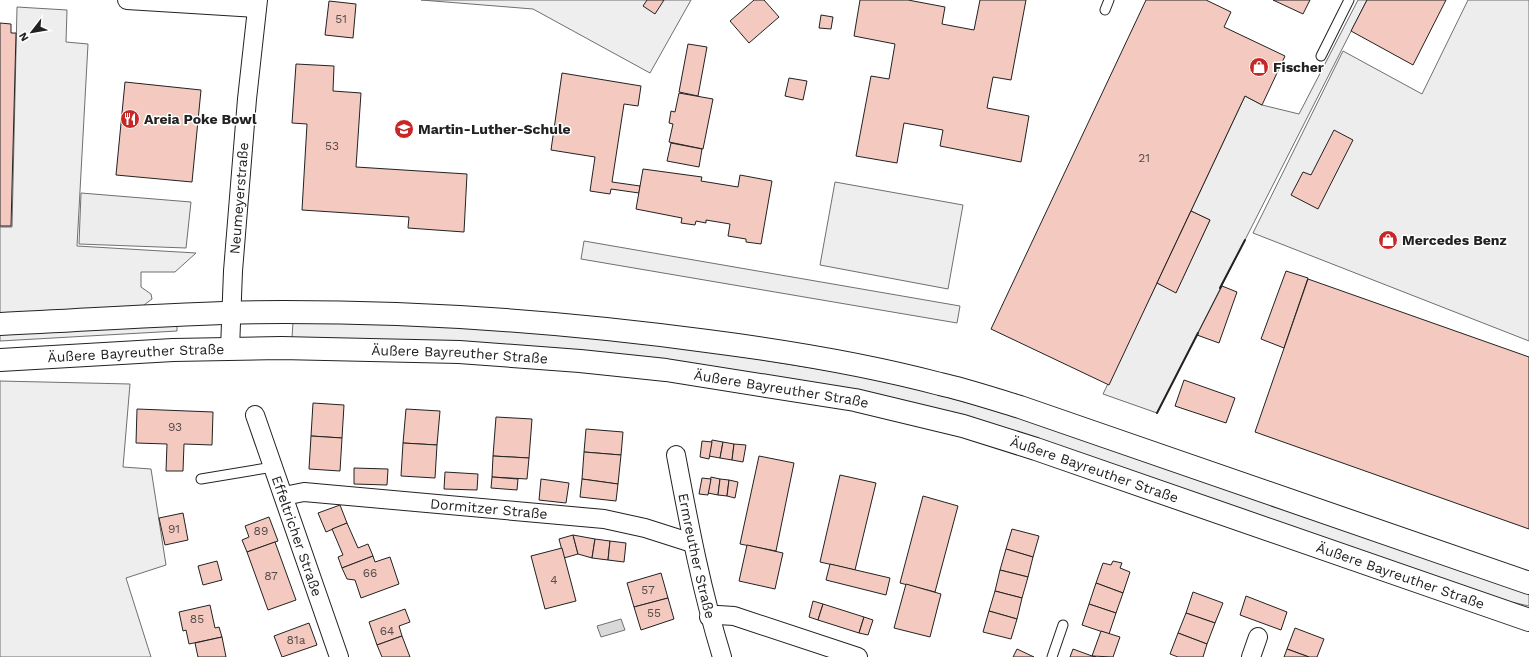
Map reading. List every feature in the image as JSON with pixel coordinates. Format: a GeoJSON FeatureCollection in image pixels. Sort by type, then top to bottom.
{"type":"FeatureCollection","features":[{"type":"Feature","properties":{"kind":"main road"},"geometry":{"type":"LineString","coordinates":[[0,324],[230,313],[300,312],[412,315],[561,324],[739,345],[885,370],[941,384],[1020,407],[1529,583]]}},
{"type":"Feature","properties":{"kind":"main road","name":"Äußere Bayreuther Straße"},"geometry":{"type":"LineString","coordinates":[[0,360],[230,349],[331,348],[459,352],[580,361],[674,371],[855,400],[963,426],[1036,449],[1529,620]]}},
{"type":"Feature","properties":{"kind":"street"},"geometry":{"type":"LineString","coordinates":[[127,0],[258,4]]}},
{"type":"Feature","properties":{"kind":"street","name":"Neumeyerstraße"},"geometry":{"type":"LineString","coordinates":[[230,349],[230,313],[247,99],[258,4]]}},
{"type":"Feature","properties":{"kind":"street","name":"Effeltricher Straße"},"geometry":{"type":"LineString","coordinates":[[255,415],[339,657]]}},
{"type":"Feature","properties":{"kind":"street","name":"Ermreuther Straße"},"geometry":{"type":"LineString","coordinates":[[676,454],[692,543],[709,617],[722,657]]}},
{"type":"Feature","properties":{"kind":"street","name":"Dormitzer Straße"},"geometry":{"type":"LineString","coordinates":[[284,496],[304,492],[596,518],[645,528],[692,543]]}},
{"type":"Feature","properties":{"kind":"street"},"geometry":{"type":"LineString","coordinates":[[709,617],[718,615],[734,616],[858,657]]}},
{"type":"Feature","properties":{"kind":"street"},"geometry":{"type":"LineString","coordinates":[[1251,657],[1258,637]]}},
{"type":"Feature","properties":{"kind":"lane"},"geometry":{"type":"LineString","coordinates":[[1105,10],[1109,0]]}},
{"type":"Feature","properties":{"kind":"lane"},"geometry":{"type":"LineString","coordinates":[[1321,56],[1349,0]]}},
{"type":"Feature","properties":{"kind":"lane"},"geometry":{"type":"LineString","coordinates":[[201,479],[273,467]]}},
{"type":"Feature","properties":{"kind":"lane"},"geometry":{"type":"LineString","coordinates":[[1052,657],[1063,626]]}},
{"type":"Feature","properties":{"kind":"shaded area"},"geometry":{"type":"Polygon","coordinates":[[[421,0],[691,0],[650,73],[533,9],[421,0]]]}},
{"type":"Feature","properties":{"kind":"shaded area"},"geometry":{"type":"Polygon","coordinates":[[[1358,0],[1367,0],[1157,413],[1103,394],[1157,283],[1176,292],[1210,220],[1191,211],[1245,96],[1262,105],[1299,114],[1358,0]]]}},
{"type":"Feature","properties":{"kind":"shaded area"},"geometry":{"type":"Polygon","coordinates":[[[1468,0],[1529,0],[1529,341],[1253,233],[1343,51],[1422,94],[1468,0]]]}},
{"type":"Feature","properties":{"kind":"shaded area"},"geometry":{"type":"Polygon","coordinates":[[[17,7],[67,10],[66,42],[88,44],[77,246],[196,253],[175,272],[141,272],[141,287],[151,294],[152,299],[140,308],[0,314],[0,227],[12,227],[17,7]]]}},
{"type":"Feature","properties":{"kind":"shaded area"},"geometry":{"type":"Polygon","coordinates":[[[835,182],[963,205],[948,289],[820,265],[835,182]]]}},
{"type":"Feature","properties":{"kind":"shaded area"},"geometry":{"type":"Polygon","coordinates":[[[81,193],[191,202],[186,248],[79,244],[81,193]]]}},
{"type":"Feature","properties":{"kind":"shaded area"},"geometry":{"type":"Polygon","coordinates":[[[584,241],[960,306],[957,323],[581,259],[584,241]]]}},
{"type":"Feature","properties":{"kind":"shaded area"},"geometry":{"type":"Polygon","coordinates":[[[293,322],[412,324],[516,330],[688,348],[849,374],[919,389],[1020,418],[1529,594],[1529,606],[1507,601],[949,413],[292,338],[293,322]]]}},
{"type":"Feature","properties":{"kind":"shaded area"},"geometry":{"type":"Polygon","coordinates":[[[177,325],[177,331],[0,341],[0,333],[177,325]]]}},
{"type":"Feature","properties":{"kind":"shaded area"},"geometry":{"type":"Polygon","coordinates":[[[0,381],[130,384],[123,467],[151,469],[166,565],[126,578],[151,657],[0,657],[0,381]]]}},
{"type":"Feature","properties":{"kind":"shaded area"},"geometry":{"type":"Polygon","coordinates":[[[621,619],[625,630],[601,637],[597,626],[621,619]]]}},
{"type":"Feature","properties":{"kind":"building"},"geometry":{"type":"Polygon","coordinates":[[[647,0],[664,0],[655,14],[643,6],[647,0]]]}},
{"type":"Feature","properties":{"kind":"building"},"geometry":{"type":"Polygon","coordinates":[[[754,0],[764,0],[779,17],[749,43],[730,21],[754,0]]]}},
{"type":"Feature","properties":{"kind":"building"},"geometry":{"type":"Polygon","coordinates":[[[860,0],[908,0],[945,7],[942,24],[974,30],[980,0],[1026,0],[1011,80],[993,77],[987,108],[1029,116],[1021,162],[940,146],[943,130],[904,123],[897,163],[856,156],[871,76],[889,79],[895,44],[854,36],[860,0]]]}},
{"type":"Feature","properties":{"kind":"building"},"geometry":{"type":"Polygon","coordinates":[[[1146,0],[1206,0],[1231,12],[1224,27],[1285,56],[1262,105],[1245,96],[1109,385],[991,329],[1146,0]]]}},
{"type":"Feature","properties":{"kind":"building"},"geometry":{"type":"Polygon","coordinates":[[[1273,0],[1310,0],[1303,14],[1273,0]]]}},
{"type":"Feature","properties":{"kind":"building"},"geometry":{"type":"Polygon","coordinates":[[[1367,0],[1446,0],[1413,65],[1351,31],[1367,0]]]}},
{"type":"Feature","properties":{"kind":"building"},"geometry":{"type":"Polygon","coordinates":[[[329,1],[356,4],[353,38],[325,35],[329,1]]]}},
{"type":"Feature","properties":{"kind":"building"},"geometry":{"type":"Polygon","coordinates":[[[821,15],[833,17],[831,29],[819,28],[821,15]]]}},
{"type":"Feature","properties":{"kind":"building"},"geometry":{"type":"Polygon","coordinates":[[[0,23],[11,24],[11,33],[16,33],[11,226],[0,226],[0,23]]]}},
{"type":"Feature","properties":{"kind":"building"},"geometry":{"type":"Polygon","coordinates":[[[688,44],[707,47],[698,96],[679,92],[688,44]]]}},
{"type":"Feature","properties":{"kind":"building"},"geometry":{"type":"Polygon","coordinates":[[[296,64],[334,66],[333,91],[361,93],[356,167],[467,174],[464,232],[408,228],[409,217],[302,210],[307,124],[292,123],[296,64]]]}},
{"type":"Feature","properties":{"kind":"building"},"geometry":{"type":"Polygon","coordinates":[[[562,73],[641,86],[638,106],[624,104],[612,182],[640,186],[639,193],[611,189],[610,194],[590,191],[595,157],[551,150],[562,73]]]}},
{"type":"Feature","properties":{"kind":"building"},"geometry":{"type":"Polygon","coordinates":[[[789,78],[807,81],[803,100],[785,96],[789,78]]]}},
{"type":"Feature","properties":{"kind":"building"},"geometry":{"type":"Polygon","coordinates":[[[125,82],[201,90],[192,182],[116,175],[125,82]]]}},
{"type":"Feature","properties":{"kind":"building"},"geometry":{"type":"Polygon","coordinates":[[[679,93],[713,99],[703,149],[669,142],[673,124],[669,123],[671,111],[675,112],[679,93]]]}},
{"type":"Feature","properties":{"kind":"building"},"geometry":{"type":"Polygon","coordinates":[[[1334,130],[1353,140],[1318,209],[1291,195],[1303,172],[1311,175],[1334,130]]]}},
{"type":"Feature","properties":{"kind":"building"},"geometry":{"type":"Polygon","coordinates":[[[671,143],[702,149],[699,167],[667,161],[671,143]]]}},
{"type":"Feature","properties":{"kind":"building"},"geometry":{"type":"Polygon","coordinates":[[[643,169],[702,177],[701,181],[738,187],[740,175],[772,181],[761,244],[746,242],[746,239],[728,236],[730,224],[706,220],[706,223],[696,221],[695,225],[681,223],[682,218],[636,209],[643,169]]]}},
{"type":"Feature","properties":{"kind":"building"},"geometry":{"type":"Polygon","coordinates":[[[1191,211],[1210,220],[1176,293],[1157,283],[1191,211]]]}},
{"type":"Feature","properties":{"kind":"building"},"geometry":{"type":"Polygon","coordinates":[[[1286,271],[1308,278],[1284,348],[1261,339],[1286,271]]]}},
{"type":"Feature","properties":{"kind":"building"},"geometry":{"type":"Polygon","coordinates":[[[1308,279],[1529,357],[1529,529],[1255,432],[1308,279]]]}},
{"type":"Feature","properties":{"kind":"building"},"geometry":{"type":"Polygon","coordinates":[[[1222,286],[1237,292],[1219,343],[1197,335],[1222,286]]]}},
{"type":"Feature","properties":{"kind":"building"},"geometry":{"type":"Polygon","coordinates":[[[1184,380],[1235,398],[1226,423],[1175,406],[1184,380]]]}},
{"type":"Feature","properties":{"kind":"building"},"geometry":{"type":"Polygon","coordinates":[[[313,403],[344,405],[342,438],[311,436],[313,403]]]}},
{"type":"Feature","properties":{"kind":"building"},"geometry":{"type":"Polygon","coordinates":[[[137,409],[213,412],[212,445],[184,444],[183,471],[166,471],[167,444],[136,443],[137,409]]]}},
{"type":"Feature","properties":{"kind":"building"},"geometry":{"type":"Polygon","coordinates":[[[406,409],[440,411],[437,445],[403,443],[406,409]]]}},
{"type":"Feature","properties":{"kind":"building"},"geometry":{"type":"Polygon","coordinates":[[[496,417],[532,419],[529,458],[493,456],[496,417]]]}},
{"type":"Feature","properties":{"kind":"building"},"geometry":{"type":"Polygon","coordinates":[[[586,429],[623,432],[621,455],[584,452],[586,429]]]}},
{"type":"Feature","properties":{"kind":"building"},"geometry":{"type":"Polygon","coordinates":[[[311,436],[342,438],[340,471],[309,469],[311,436]]]}},
{"type":"Feature","properties":{"kind":"building"},"geometry":{"type":"Polygon","coordinates":[[[712,440],[723,442],[720,458],[709,456],[712,440]]]}},
{"type":"Feature","properties":{"kind":"building"},"geometry":{"type":"Polygon","coordinates":[[[702,441],[712,442],[709,459],[700,457],[702,441]]]}},
{"type":"Feature","properties":{"kind":"building"},"geometry":{"type":"Polygon","coordinates":[[[723,442],[734,444],[732,460],[720,458],[723,442]]]}},
{"type":"Feature","properties":{"kind":"building"},"geometry":{"type":"Polygon","coordinates":[[[403,443],[437,445],[435,478],[401,476],[403,443]]]}},
{"type":"Feature","properties":{"kind":"building"},"geometry":{"type":"Polygon","coordinates":[[[734,444],[746,445],[743,462],[732,460],[734,444]]]}},
{"type":"Feature","properties":{"kind":"building"},"geometry":{"type":"Polygon","coordinates":[[[584,452],[621,455],[618,484],[582,479],[584,452]]]}},
{"type":"Feature","properties":{"kind":"building"},"geometry":{"type":"Polygon","coordinates":[[[493,456],[529,458],[527,479],[492,477],[493,456]]]}},
{"type":"Feature","properties":{"kind":"building"},"geometry":{"type":"Polygon","coordinates":[[[759,456],[794,463],[776,551],[740,544],[759,456]]]}},
{"type":"Feature","properties":{"kind":"building"},"geometry":{"type":"Polygon","coordinates":[[[354,468],[388,469],[387,485],[354,484],[354,468]]]}},
{"type":"Feature","properties":{"kind":"building"},"geometry":{"type":"Polygon","coordinates":[[[445,472],[478,474],[477,490],[444,489],[445,472]]]}},
{"type":"Feature","properties":{"kind":"building"},"geometry":{"type":"Polygon","coordinates":[[[840,475],[876,483],[855,570],[820,562],[840,475]]]}},
{"type":"Feature","properties":{"kind":"building"},"geometry":{"type":"Polygon","coordinates":[[[492,477],[518,479],[517,490],[491,488],[492,477]]]}},
{"type":"Feature","properties":{"kind":"building"},"geometry":{"type":"Polygon","coordinates":[[[711,477],[720,479],[718,495],[708,493],[711,477]]]}},
{"type":"Feature","properties":{"kind":"building"},"geometry":{"type":"Polygon","coordinates":[[[702,478],[711,479],[708,495],[699,494],[702,478]]]}},
{"type":"Feature","properties":{"kind":"building"},"geometry":{"type":"Polygon","coordinates":[[[541,479],[569,483],[566,503],[539,500],[541,479]]]}},
{"type":"Feature","properties":{"kind":"building"},"geometry":{"type":"Polygon","coordinates":[[[582,479],[618,484],[616,501],[580,497],[582,479]]]}},
{"type":"Feature","properties":{"kind":"building"},"geometry":{"type":"Polygon","coordinates":[[[720,479],[729,480],[727,496],[718,495],[720,479]]]}},
{"type":"Feature","properties":{"kind":"building"},"geometry":{"type":"Polygon","coordinates":[[[729,480],[738,482],[735,498],[727,496],[729,480]]]}},
{"type":"Feature","properties":{"kind":"building"},"geometry":{"type":"Polygon","coordinates":[[[923,496],[958,506],[935,592],[900,583],[923,496]]]}},
{"type":"Feature","properties":{"kind":"building"},"geometry":{"type":"Polygon","coordinates":[[[340,505],[347,523],[326,532],[318,513],[340,505]]]}},
{"type":"Feature","properties":{"kind":"building"},"geometry":{"type":"Polygon","coordinates":[[[183,513],[188,540],[165,545],[159,518],[183,513]]]}},
{"type":"Feature","properties":{"kind":"building"},"geometry":{"type":"Polygon","coordinates":[[[269,517],[278,541],[247,552],[242,540],[249,537],[245,526],[269,517]]]}},
{"type":"Feature","properties":{"kind":"building"},"geometry":{"type":"Polygon","coordinates":[[[347,523],[358,548],[368,544],[373,556],[342,568],[338,557],[343,555],[332,529],[347,523]]]}},
{"type":"Feature","properties":{"kind":"building"},"geometry":{"type":"Polygon","coordinates":[[[1012,529],[1039,536],[1033,557],[1006,549],[1012,529]]]}},
{"type":"Feature","properties":{"kind":"building"},"geometry":{"type":"Polygon","coordinates":[[[573,535],[578,554],[564,558],[559,539],[573,535]]]}},
{"type":"Feature","properties":{"kind":"building"},"geometry":{"type":"Polygon","coordinates":[[[573,535],[595,539],[592,558],[578,554],[573,535]]]}},
{"type":"Feature","properties":{"kind":"building"},"geometry":{"type":"Polygon","coordinates":[[[595,539],[610,541],[608,560],[592,558],[595,539]]]}},
{"type":"Feature","properties":{"kind":"building"},"geometry":{"type":"Polygon","coordinates":[[[610,541],[626,543],[624,562],[608,560],[610,541]]]}},
{"type":"Feature","properties":{"kind":"building"},"geometry":{"type":"Polygon","coordinates":[[[275,542],[296,600],[268,610],[247,552],[275,542]]]}},
{"type":"Feature","properties":{"kind":"building"},"geometry":{"type":"Polygon","coordinates":[[[747,545],[783,553],[775,589],[739,581],[747,545]]]}},
{"type":"Feature","properties":{"kind":"building"},"geometry":{"type":"Polygon","coordinates":[[[562,548],[576,601],[545,609],[531,556],[562,548]]]}},
{"type":"Feature","properties":{"kind":"building"},"geometry":{"type":"Polygon","coordinates":[[[1006,549],[1033,557],[1028,577],[1000,570],[1006,549]]]}},
{"type":"Feature","properties":{"kind":"building"},"geometry":{"type":"Polygon","coordinates":[[[373,556],[375,562],[390,557],[399,584],[361,598],[355,580],[347,579],[342,568],[373,556]]]}},
{"type":"Feature","properties":{"kind":"building"},"geometry":{"type":"Polygon","coordinates":[[[217,561],[222,580],[203,585],[198,566],[217,561]]]}},
{"type":"Feature","properties":{"kind":"building"},"geometry":{"type":"Polygon","coordinates":[[[1113,561],[1122,563],[1120,568],[1130,572],[1123,593],[1096,583],[1103,563],[1111,565],[1113,561]]]}},
{"type":"Feature","properties":{"kind":"building"},"geometry":{"type":"Polygon","coordinates":[[[830,564],[890,578],[886,595],[826,580],[830,564]]]}},
{"type":"Feature","properties":{"kind":"building"},"geometry":{"type":"Polygon","coordinates":[[[1000,570],[1028,577],[1022,598],[995,591],[1000,570]]]}},
{"type":"Feature","properties":{"kind":"building"},"geometry":{"type":"Polygon","coordinates":[[[661,573],[668,598],[634,607],[627,583],[661,573]]]}},
{"type":"Feature","properties":{"kind":"building"},"geometry":{"type":"Polygon","coordinates":[[[1096,583],[1123,593],[1116,613],[1089,604],[1096,583]]]}},
{"type":"Feature","properties":{"kind":"building"},"geometry":{"type":"Polygon","coordinates":[[[906,584],[941,594],[930,637],[894,628],[906,584]]]}},
{"type":"Feature","properties":{"kind":"building"},"geometry":{"type":"Polygon","coordinates":[[[995,591],[1022,598],[1017,619],[989,611],[995,591]]]}},
{"type":"Feature","properties":{"kind":"building"},"geometry":{"type":"Polygon","coordinates":[[[1193,592],[1223,603],[1215,623],[1186,613],[1193,592]]]}},
{"type":"Feature","properties":{"kind":"building"},"geometry":{"type":"Polygon","coordinates":[[[1246,596],[1287,612],[1281,630],[1240,615],[1246,596]]]}},
{"type":"Feature","properties":{"kind":"building"},"geometry":{"type":"Polygon","coordinates":[[[668,598],[674,619],[641,630],[634,607],[668,598]]]}},
{"type":"Feature","properties":{"kind":"building"},"geometry":{"type":"Polygon","coordinates":[[[813,601],[823,604],[818,620],[809,617],[813,601]]]}},
{"type":"Feature","properties":{"kind":"building"},"geometry":{"type":"Polygon","coordinates":[[[823,604],[864,617],[859,633],[818,620],[823,604]]]}},
{"type":"Feature","properties":{"kind":"building"},"geometry":{"type":"Polygon","coordinates":[[[1089,604],[1116,613],[1109,634],[1082,625],[1089,604]]]}},
{"type":"Feature","properties":{"kind":"building"},"geometry":{"type":"Polygon","coordinates":[[[210,605],[215,628],[219,627],[222,637],[189,644],[186,630],[183,631],[179,612],[210,605]]]}},
{"type":"Feature","properties":{"kind":"building"},"geometry":{"type":"Polygon","coordinates":[[[405,609],[410,622],[399,626],[402,636],[377,645],[369,622],[405,609]]]}},
{"type":"Feature","properties":{"kind":"building"},"geometry":{"type":"Polygon","coordinates":[[[989,611],[1017,619],[1011,639],[983,632],[989,611]]]}},
{"type":"Feature","properties":{"kind":"building"},"geometry":{"type":"Polygon","coordinates":[[[1186,613],[1215,623],[1207,644],[1178,633],[1186,613]]]}},
{"type":"Feature","properties":{"kind":"building"},"geometry":{"type":"Polygon","coordinates":[[[864,617],[873,620],[868,635],[859,633],[864,617]]]}},
{"type":"Feature","properties":{"kind":"building"},"geometry":{"type":"Polygon","coordinates":[[[309,623],[317,645],[282,657],[274,636],[309,623]]]}},
{"type":"Feature","properties":{"kind":"building"},"geometry":{"type":"Polygon","coordinates":[[[1295,628],[1324,639],[1317,657],[1309,657],[1287,649],[1295,628]]]}},
{"type":"Feature","properties":{"kind":"building"},"geometry":{"type":"Polygon","coordinates":[[[1101,631],[1120,637],[1113,657],[1092,656],[1101,631]]]}},
{"type":"Feature","properties":{"kind":"building"},"geometry":{"type":"Polygon","coordinates":[[[1178,633],[1207,644],[1203,657],[1178,657],[1170,654],[1178,633]]]}},
{"type":"Feature","properties":{"kind":"building"},"geometry":{"type":"Polygon","coordinates":[[[402,636],[410,657],[382,657],[377,645],[402,636]]]}},
{"type":"Feature","properties":{"kind":"building"},"geometry":{"type":"Polygon","coordinates":[[[222,637],[226,657],[198,657],[195,643],[222,637]]]}},
{"type":"Feature","properties":{"kind":"building"},"geometry":{"type":"Polygon","coordinates":[[[1017,649],[1034,657],[1013,657],[1017,649]]]}},
{"type":"Feature","properties":{"kind":"building"},"geometry":{"type":"Polygon","coordinates":[[[1073,649],[1092,656],[1096,657],[1070,657],[1073,649]]]}},
{"type":"Feature","properties":{"kind":"building"},"geometry":{"type":"Polygon","coordinates":[[[1287,649],[1309,657],[1284,657],[1287,649]]]}},
{"type":"Feature","properties":{"kind":"wall"},"geometry":{"type":"LineString","coordinates":[[1220,288],[1245,240]]}},
{"type":"Feature","properties":{"kind":"wall"},"geometry":{"type":"LineString","coordinates":[[1157,413],[1198,333]]}},
{"type":"Feature","properties":{"kind":"place","name":"Fischer"},"geometry":{"type":"Point","coordinates":[1259,67]}},
{"type":"Feature","properties":{"kind":"place","name":"Areia Poke Bowl"},"geometry":{"type":"Point","coordinates":[130,119]}},
{"type":"Feature","properties":{"kind":"place","name":"Martin-Luther-Schule"},"geometry":{"type":"Point","coordinates":[404,129]}},
{"type":"Feature","properties":{"kind":"place","name":"Mercedes Benz"},"geometry":{"type":"Point","coordinates":[1388,240]}}]}
